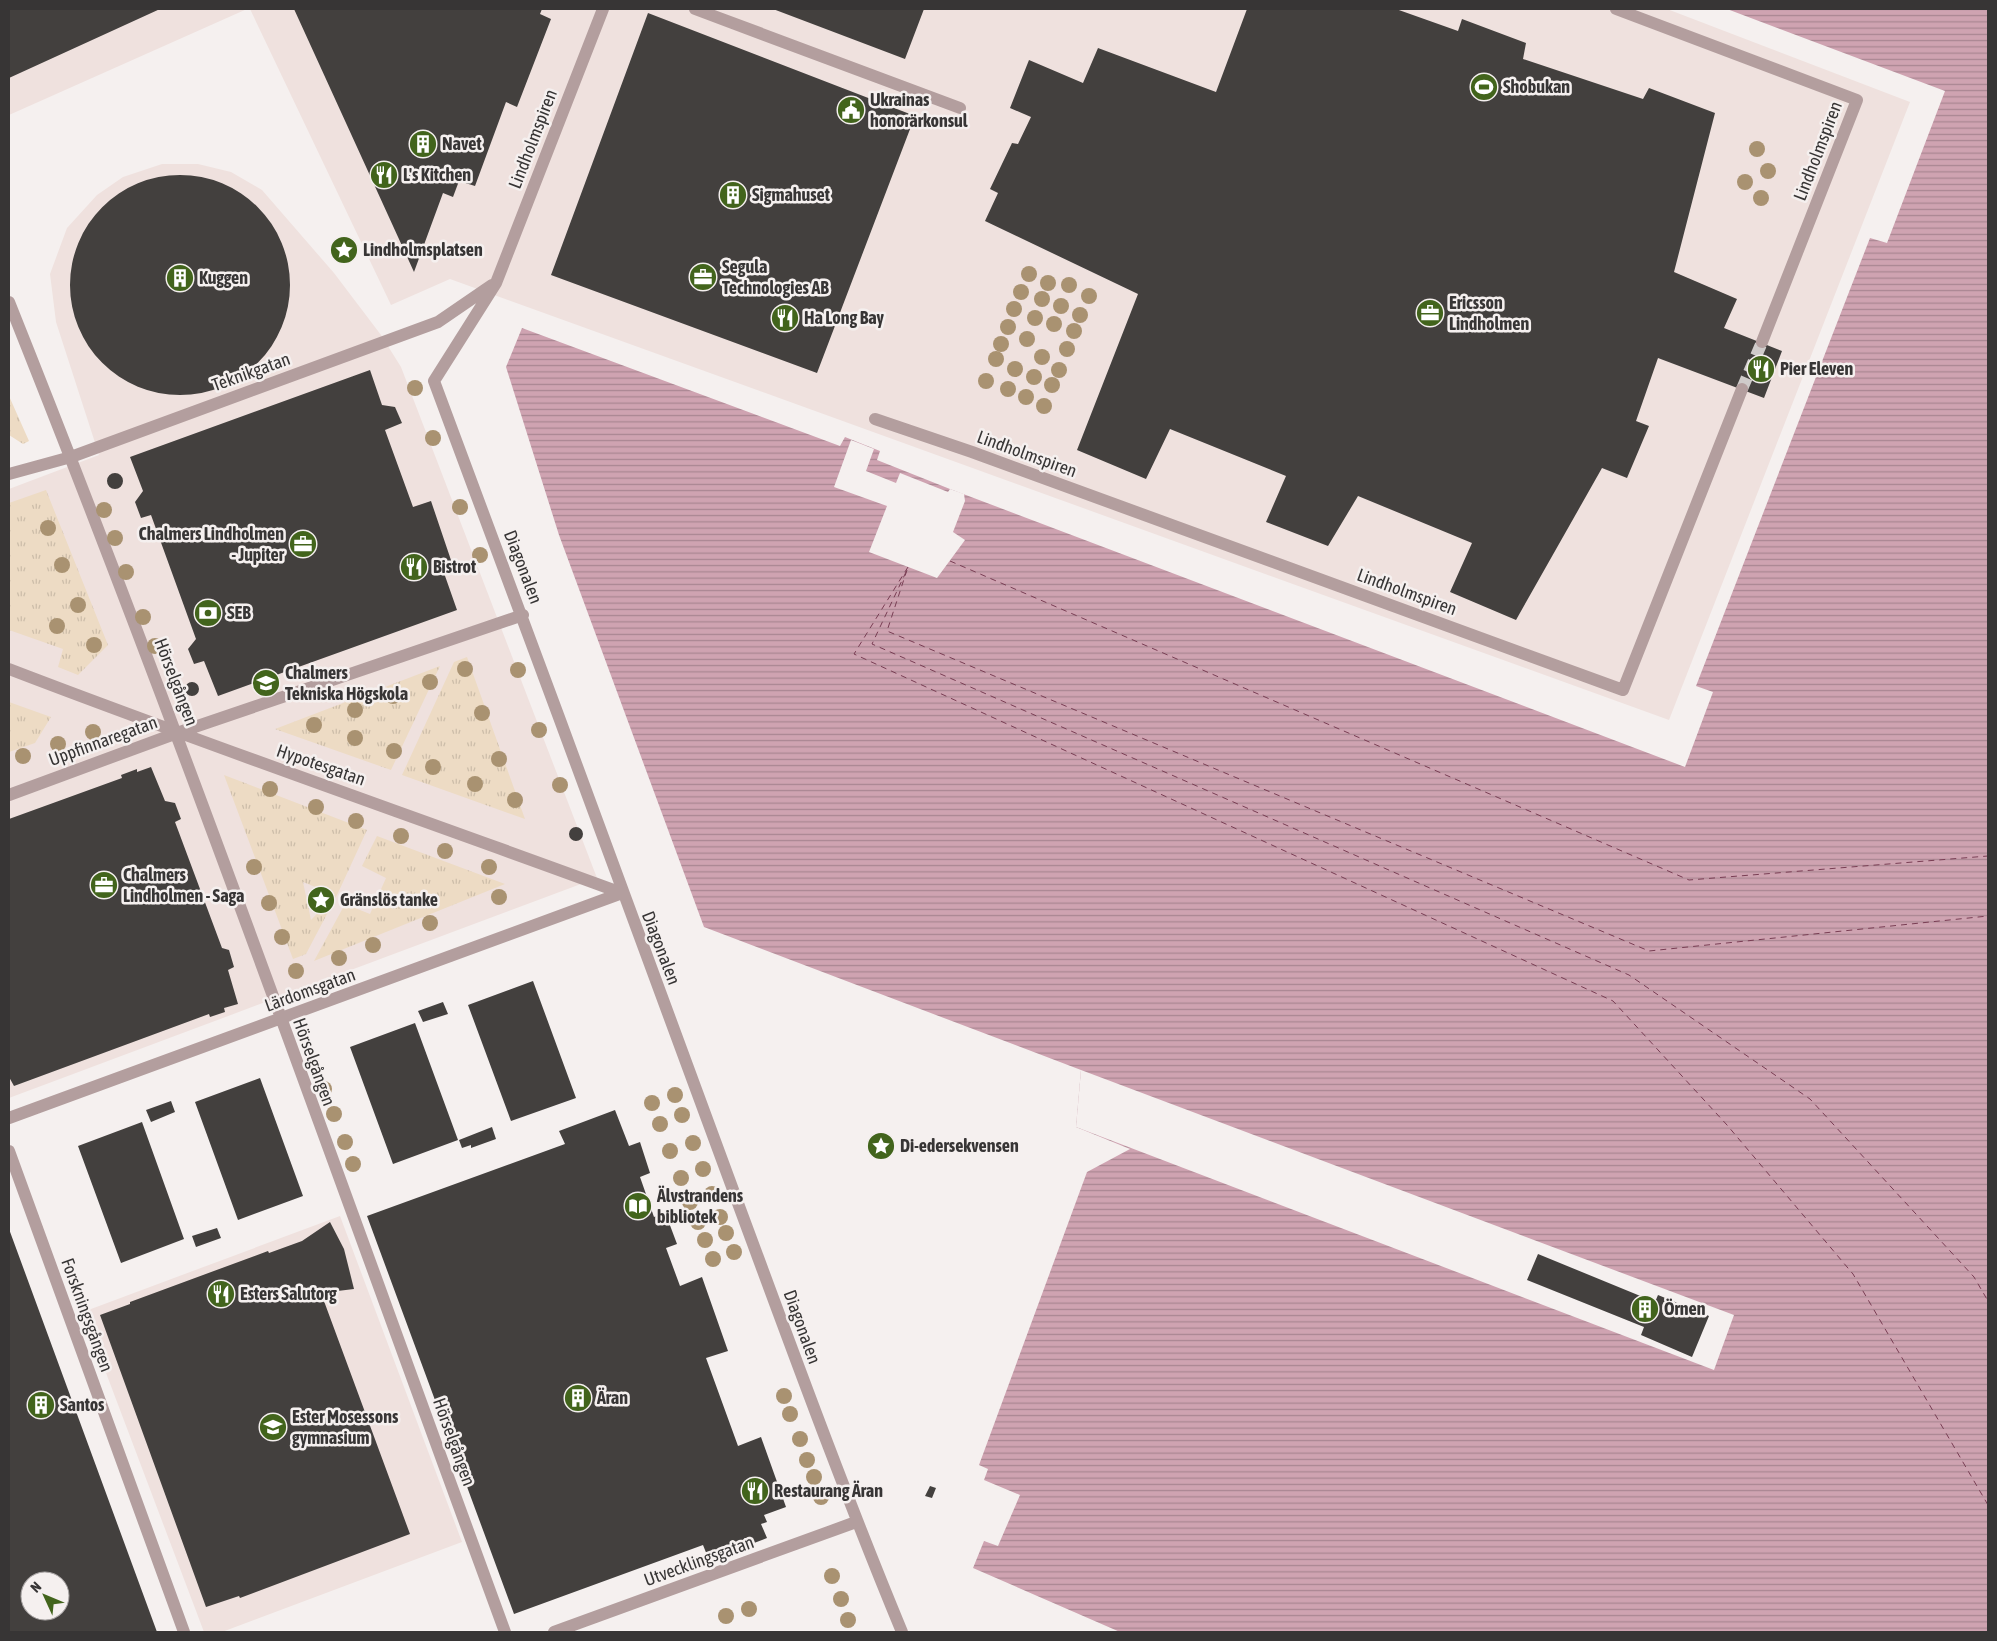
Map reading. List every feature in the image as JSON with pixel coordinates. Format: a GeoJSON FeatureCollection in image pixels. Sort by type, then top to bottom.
{"type":"FeatureCollection","features":[{"type":"Feature","properties":{"kind":"street","name":"Lindholmspiren"},"geometry":{"type":"LineString","coordinates":[[496,283],[603,9]]}},
{"type":"Feature","properties":{"kind":"street"},"geometry":{"type":"LineString","coordinates":[[695,9],[960,108]]}},
{"type":"Feature","properties":{"kind":"street","name":"Lindholmspiren"},"geometry":{"type":"LineString","coordinates":[[1616,9],[1857,100],[1762,342]]}},
{"type":"Feature","properties":{"kind":"street","name":"Teknikgatan"},"geometry":{"type":"LineString","coordinates":[[9,474],[71,457],[438,322],[496,283]]}},
{"type":"Feature","properties":{"kind":"street","name":"Diagonalen"},"geometry":{"type":"LineString","coordinates":[[496,283],[434,381],[856,1522],[902,1632]]}},
{"type":"Feature","properties":{"kind":"street"},"geometry":{"type":"LineString","coordinates":[[9,302],[71,457]]}},
{"type":"Feature","properties":{"kind":"street","name":"Lindholmspiren"},"geometry":{"type":"LineString","coordinates":[[875,419],[1623,690],[1742,389]]}},
{"type":"Feature","properties":{"kind":"street","name":"Hörselgången"},"geometry":{"type":"LineString","coordinates":[[71,457],[177,733],[280,1020],[505,1632]]}},
{"type":"Feature","properties":{"kind":"street","name":"Uppfinnaregatan"},"geometry":{"type":"LineString","coordinates":[[9,795],[177,733],[522,615]]}},
{"type":"Feature","properties":{"kind":"street","name":"Hypotesgatan"},"geometry":{"type":"LineString","coordinates":[[9,670],[177,733],[392,808],[622,893]]}},
{"type":"Feature","properties":{"kind":"street","name":"Lärdomsgatan"},"geometry":{"type":"LineString","coordinates":[[9,1118],[622,893]]}},
{"type":"Feature","properties":{"kind":"street","name":"Forskningsgången"},"geometry":{"type":"LineString","coordinates":[[9,1151],[184,1632]]}},
{"type":"Feature","properties":{"kind":"street","name":"Utvecklingsgatan"},"geometry":{"type":"LineString","coordinates":[[554,1632],[856,1522]]}},
{"type":"Feature","properties":{"kind":"shaded area"},"geometry":{"type":"Polygon","coordinates":[[[9,9],[247,9],[9,115],[9,9]]]}},
{"type":"Feature","properties":{"kind":"shaded area"},"geometry":{"type":"Polygon","coordinates":[[[250,9],[1667,9],[1910,102],[1669,720],[450,279],[391,305],[250,9]]]}},
{"type":"Feature","properties":{"kind":"shaded area"},"geometry":{"type":"Polygon","coordinates":[[[1727,9],[1988,9],[1988,1632],[1120,1632],[973,1568],[984,1541],[998,1546],[1020,1495],[984,1480],[988,1469],[979,1465],[1087,1172],[1130,1149],[1076,1127],[1081,1070],[704,927],[559,535],[506,367],[522,328],[840,446],[845,437],[880,451],[877,460],[950,489],[1685,767],[1713,692],[1696,686],[1870,238],[1887,243],[1945,91],[1727,9]]]}},
{"type":"Feature","properties":{"kind":"shaded area","name":"Chalmers Tekniska Högskola"},"geometry":{"type":"Polygon","coordinates":[[[162,164],[198,164],[231,172],[262,190],[334,273],[381,335],[401,367],[597,878],[9,1098],[9,489],[99,455],[56,322],[50,274],[67,228],[97,195],[123,177],[162,164]]]}},
{"type":"Feature","properties":{"kind":"shaded area","name":"Ester Mosessons gymnasium"},"geometry":{"type":"Polygon","coordinates":[[[340,1216],[462,1542],[222,1632],[204,1632],[83,1312],[340,1216]]]}},
{"type":"Feature","properties":{"kind":"green space"},"geometry":{"type":"Polygon","coordinates":[[[9,396],[29,441],[23,444],[9,435],[9,396]]]}},
{"type":"Feature","properties":{"kind":"green space"},"geometry":{"type":"Polygon","coordinates":[[[46,490],[108,645],[78,675],[58,667],[63,649],[9,630],[9,503],[46,490]]]}},
{"type":"Feature","properties":{"kind":"green space"},"geometry":{"type":"Polygon","coordinates":[[[467,657],[525,819],[402,775],[454,662],[467,657]]]}},
{"type":"Feature","properties":{"kind":"green space"},"geometry":{"type":"Polygon","coordinates":[[[440,666],[391,770],[275,729],[440,666]]]}},
{"type":"Feature","properties":{"kind":"green space"},"geometry":{"type":"Polygon","coordinates":[[[9,702],[51,717],[35,743],[9,752],[9,702]]]}},
{"type":"Feature","properties":{"kind":"green space"},"geometry":{"type":"Polygon","coordinates":[[[224,775],[367,830],[338,893],[306,954],[293,959],[224,775]],[[303,882],[311,920],[335,895],[303,882]]]}},
{"type":"Feature","properties":{"kind":"green space"},"geometry":{"type":"Polygon","coordinates":[[[377,836],[505,884],[314,961],[345,904],[370,914],[386,878],[362,866],[377,836]]]}},
{"type":"Feature","properties":{"kind":"pier"},"geometry":{"type":"Polygon","coordinates":[[[851,440],[874,449],[866,471],[896,483],[900,473],[948,492],[950,489],[964,494],[965,501],[953,532],[965,540],[937,578],[869,552],[887,506],[834,487],[851,440]]]}},
{"type":"Feature","properties":{"kind":"pier"},"geometry":{"type":"Polygon","coordinates":[[[1081,1070],[1734,1315],[1714,1370],[1076,1127],[1081,1070]]]}},
{"type":"Feature","properties":{"kind":"building"},"geometry":{"type":"Polygon","coordinates":[[[9,9],[160,9],[9,78],[9,9]]]}},
{"type":"Feature","properties":{"kind":"building","name":"Navet"},"geometry":{"type":"Polygon","coordinates":[[[294,9],[542,9],[540,14],[551,19],[517,107],[506,102],[475,186],[459,181],[453,197],[443,193],[414,272],[294,9]]]}},
{"type":"Feature","properties":{"kind":"building"},"geometry":{"type":"Polygon","coordinates":[[[773,9],[924,9],[905,59],[773,9]]]}},
{"type":"Feature","properties":{"kind":"building","name":"Ericsson Lindholmen"},"geometry":{"type":"Polygon","coordinates":[[[1247,9],[1396,9],[1458,31],[1462,19],[1526,43],[1523,59],[1643,99],[1649,88],[1715,113],[1674,272],[1737,299],[1724,328],[1782,351],[1764,398],[1658,358],[1636,421],[1649,426],[1627,478],[1602,468],[1516,620],[1450,592],[1472,543],[1358,496],[1328,546],[1266,522],[1286,476],[1170,429],[1146,479],[1077,450],[1138,294],[985,221],[998,193],[990,189],[1012,143],[1018,144],[1031,117],[1010,108],[1029,60],[1083,83],[1098,48],[1216,92],[1247,9]]]}},
{"type":"Feature","properties":{"kind":"building","name":"Sigmahuset"},"geometry":{"type":"Polygon","coordinates":[[[648,13],[915,116],[817,373],[551,275],[648,13]]]}},
{"type":"Feature","properties":{"kind":"building","name":"Kuggen"},"geometry":{"type":"Polygon","coordinates":[[[180,175],[212,180],[232,188],[249,200],[265,216],[277,233],[285,253],[290,285],[285,317],[277,337],[265,354],[249,370],[232,382],[212,390],[180,395],[148,390],[128,382],[111,370],[95,354],[83,337],[75,317],[70,285],[75,253],[83,233],[95,216],[111,200],[128,188],[148,180],[180,175]]]}},
{"type":"Feature","properties":{"kind":"building","name":"Chalmers Lindholmen - Jupiter"},"geometry":{"type":"Polygon","coordinates":[[[370,370],[382,405],[395,407],[402,423],[385,430],[413,507],[431,501],[454,569],[444,573],[457,610],[218,696],[204,661],[194,664],[188,649],[196,639],[151,515],[141,518],[135,502],[143,491],[130,457],[370,370]]]}},
{"type":"Feature","properties":{"kind":"building"},"geometry":{"type":"Polygon","coordinates":[[[115,473],[121,475],[123,481],[121,487],[115,489],[109,487],[107,481],[109,475],[115,473]]]}},
{"type":"Feature","properties":{"kind":"building"},"geometry":{"type":"Polygon","coordinates":[[[189,682],[195,682],[199,689],[195,696],[189,696],[185,692],[185,686],[189,682]]]}},
{"type":"Feature","properties":{"kind":"building","name":"Chalmers Lindholmen - Saga"},"geometry":{"type":"Polygon","coordinates":[[[151,767],[165,801],[175,803],[181,819],[175,822],[222,948],[229,950],[234,967],[228,970],[238,1004],[224,1008],[225,1012],[210,1017],[209,1014],[14,1086],[9,1077],[9,819],[122,778],[121,775],[137,769],[137,772],[151,767]]]}},
{"type":"Feature","properties":{"kind":"building"},"geometry":{"type":"Polygon","coordinates":[[[576,827],[581,829],[583,834],[581,839],[576,841],[571,839],[569,834],[571,829],[576,827]]]}},
{"type":"Feature","properties":{"kind":"building"},"geometry":{"type":"Polygon","coordinates":[[[533,981],[576,1098],[511,1121],[468,1005],[533,981]]]}},
{"type":"Feature","properties":{"kind":"building"},"geometry":{"type":"Polygon","coordinates":[[[443,1002],[448,1014],[423,1022],[418,1011],[443,1002]]]}},
{"type":"Feature","properties":{"kind":"building"},"geometry":{"type":"Polygon","coordinates":[[[415,1023],[458,1140],[393,1164],[350,1047],[415,1023]]]}},
{"type":"Feature","properties":{"kind":"building"},"geometry":{"type":"Polygon","coordinates":[[[260,1078],[303,1196],[238,1220],[195,1102],[260,1078]]]}},
{"type":"Feature","properties":{"kind":"building"},"geometry":{"type":"Polygon","coordinates":[[[171,1101],[175,1112],[151,1122],[146,1110],[171,1101]]]}},
{"type":"Feature","properties":{"kind":"building","name":"Äran"},"geometry":{"type":"Polygon","coordinates":[[[615,1110],[629,1146],[640,1142],[650,1173],[640,1177],[654,1217],[665,1212],[677,1244],[666,1248],[680,1286],[702,1277],[728,1351],[706,1358],[738,1446],[761,1437],[786,1507],[764,1515],[767,1522],[761,1524],[767,1538],[709,1560],[703,1545],[514,1614],[367,1216],[565,1144],[559,1131],[615,1110]]]}},
{"type":"Feature","properties":{"kind":"building"},"geometry":{"type":"Polygon","coordinates":[[[142,1122],[184,1239],[121,1263],[78,1146],[142,1122]]]}},
{"type":"Feature","properties":{"kind":"building"},"geometry":{"type":"Polygon","coordinates":[[[492,1127],[496,1139],[471,1148],[471,1145],[462,1148],[459,1140],[492,1127]]]}},
{"type":"Feature","properties":{"kind":"building","name":"Ester Mosessons gymnasium"},"geometry":{"type":"Polygon","coordinates":[[[330,1222],[344,1249],[354,1289],[321,1293],[410,1534],[240,1598],[239,1596],[206,1607],[100,1315],[268,1251],[269,1253],[302,1241],[330,1222]]]}},
{"type":"Feature","properties":{"kind":"building"},"geometry":{"type":"Polygon","coordinates":[[[217,1228],[221,1238],[196,1247],[192,1236],[217,1228]]]}},
{"type":"Feature","properties":{"kind":"building","name":"Santos"},"geometry":{"type":"Polygon","coordinates":[[[9,1229],[157,1632],[9,1632],[9,1229]]]}},
{"type":"Feature","properties":{"kind":"building","name":"Örnen"},"geometry":{"type":"Polygon","coordinates":[[[1538,1254],[1655,1302],[1658,1295],[1709,1316],[1692,1357],[1641,1335],[1644,1327],[1527,1280],[1538,1254]]]}},
{"type":"Feature","properties":{"kind":"building"},"geometry":{"type":"Polygon","coordinates":[[[930,1486],[936,1488],[932,1498],[925,1496],[930,1486]]]}},
{"type":"Feature","properties":{"kind":"ferry route"},"geometry":{"type":"LineString","coordinates":[[950,561],[1689,880],[1988,856]]}},
{"type":"Feature","properties":{"kind":"ferry route"},"geometry":{"type":"LineString","coordinates":[[908,567],[854,654],[1613,1001],[1727,1125],[1853,1274],[1988,1505]]}},
{"type":"Feature","properties":{"kind":"ferry route"},"geometry":{"type":"LineString","coordinates":[[907,570],[887,631],[1649,951],[1988,916]]}},
{"type":"Feature","properties":{"kind":"ferry route"},"geometry":{"type":"LineString","coordinates":[[906,572],[872,644],[1629,975],[1810,1099],[1974,1277],[1988,1301]]}},
{"type":"Feature","properties":{"kind":"tunnel"},"geometry":{"type":"LineString","coordinates":[[1742,389],[1762,342]]}},
{"type":"Feature","properties":{"kind":"place","name":"Shobukan"},"geometry":{"type":"Point","coordinates":[1484,87]}},
{"type":"Feature","properties":{"kind":"place","name":"Ukrainas honorärkonsul"},"geometry":{"type":"Point","coordinates":[851,110]}},
{"type":"Feature","properties":{"kind":"place","name":"Navet"},"geometry":{"type":"Point","coordinates":[423,144]}},
{"type":"Feature","properties":{"kind":"place","name":"L's Kitchen"},"geometry":{"type":"Point","coordinates":[384,175]}},
{"type":"Feature","properties":{"kind":"place","name":"Sigmahuset"},"geometry":{"type":"Point","coordinates":[733,195]}},
{"type":"Feature","properties":{"kind":"place","name":"Lindholmsplatsen"},"geometry":{"type":"Point","coordinates":[344,250]}},
{"type":"Feature","properties":{"kind":"place","name":"Segula Technologies AB"},"geometry":{"type":"Point","coordinates":[703,277]}},
{"type":"Feature","properties":{"kind":"place","name":"Kuggen"},"geometry":{"type":"Point","coordinates":[180,278]}},
{"type":"Feature","properties":{"kind":"place","name":"Ericsson Lindholmen"},"geometry":{"type":"Point","coordinates":[1430,313]}},
{"type":"Feature","properties":{"kind":"place","name":"Ha Long Bay"},"geometry":{"type":"Point","coordinates":[785,318]}},
{"type":"Feature","properties":{"kind":"place","name":"Pier Eleven"},"geometry":{"type":"Point","coordinates":[1761,369]}},
{"type":"Feature","properties":{"kind":"place","name":"Chalmers Lindholmen - Jupiter"},"geometry":{"type":"Point","coordinates":[303,544]}},
{"type":"Feature","properties":{"kind":"place","name":"Bistrot"},"geometry":{"type":"Point","coordinates":[414,567]}},
{"type":"Feature","properties":{"kind":"place","name":"SEB"},"geometry":{"type":"Point","coordinates":[208,613]}},
{"type":"Feature","properties":{"kind":"place","name":"Chalmers Tekniska Högskola"},"geometry":{"type":"Point","coordinates":[266,683]}},
{"type":"Feature","properties":{"kind":"place","name":"Chalmers Lindholmen - Saga"},"geometry":{"type":"Point","coordinates":[104,885]}},
{"type":"Feature","properties":{"kind":"place","name":"Gränslös tanke"},"geometry":{"type":"Point","coordinates":[321,900]}},
{"type":"Feature","properties":{"kind":"place","name":"Di-edersekvensen"},"geometry":{"type":"Point","coordinates":[881,1146]}},
{"type":"Feature","properties":{"kind":"place","name":"Älvstrandens bibliotek"},"geometry":{"type":"Point","coordinates":[638,1206]}},
{"type":"Feature","properties":{"kind":"place","name":"Esters Salutorg"},"geometry":{"type":"Point","coordinates":[221,1294]}},
{"type":"Feature","properties":{"kind":"place","name":"Örnen"},"geometry":{"type":"Point","coordinates":[1645,1309]}},
{"type":"Feature","properties":{"kind":"place","name":"Äran"},"geometry":{"type":"Point","coordinates":[578,1398]}},
{"type":"Feature","properties":{"kind":"place","name":"Santos"},"geometry":{"type":"Point","coordinates":[41,1405]}},
{"type":"Feature","properties":{"kind":"place","name":"Ester Mosessons gymnasium"},"geometry":{"type":"Point","coordinates":[273,1427]}},
{"type":"Feature","properties":{"kind":"place","name":"Restaurang Äran"},"geometry":{"type":"Point","coordinates":[755,1491]}}]}
